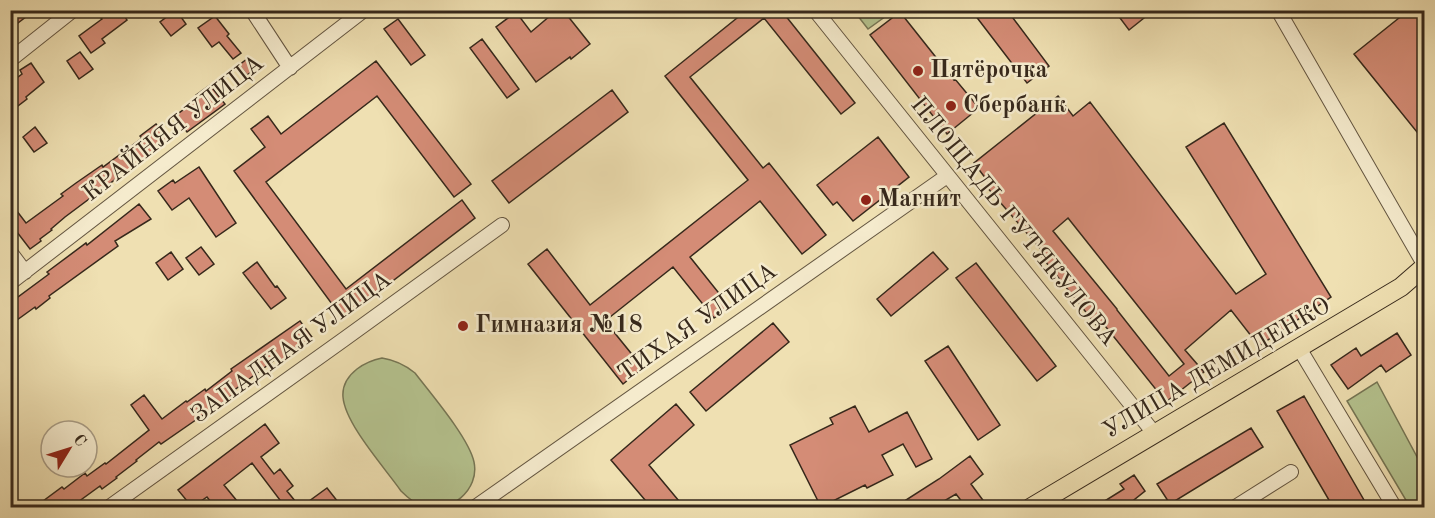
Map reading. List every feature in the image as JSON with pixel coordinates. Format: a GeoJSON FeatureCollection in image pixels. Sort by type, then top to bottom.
{"type":"FeatureCollection","features":[{"type":"Feature","properties":{"kind":"main road","name":"УЛИЦА ДЕМИДЕНКО"},"geometry":{"type":"LineString","coordinates":[[1030,507],[1401,287],[1425,265]]}},
{"type":"Feature","properties":{"kind":"street"},"geometry":{"type":"LineString","coordinates":[[10,60],[73,10]]}},
{"type":"Feature","properties":{"kind":"street"},"geometry":{"type":"LineString","coordinates":[[252,10],[290,68]]}},
{"type":"Feature","properties":{"kind":"street","name":"КРАЙНЯЯ УЛИЦА"},"geometry":{"type":"LineString","coordinates":[[10,283],[364,10]]}},
{"type":"Feature","properties":{"kind":"street","name":"ПЛОЩАДЬ ГУТЯКУЛОВА"},"geometry":{"type":"LineString","coordinates":[[815,10],[1154,433]]}},
{"type":"Feature","properties":{"kind":"street"},"geometry":{"type":"LineString","coordinates":[[1278,10],[1425,265]]}},
{"type":"Feature","properties":{"kind":"street","name":"ТИХАЯ УЛИЦА"},"geometry":{"type":"LineString","coordinates":[[474,507],[947,176]]}},
{"type":"Feature","properties":{"kind":"street","name":"ЗАПАДНАЯ УЛИЦА"},"geometry":{"type":"LineString","coordinates":[[108,507],[502,225]]}},
{"type":"Feature","properties":{"kind":"street"},"geometry":{"type":"LineString","coordinates":[[10,252],[25,272]]}},
{"type":"Feature","properties":{"kind":"street"},"geometry":{"type":"LineString","coordinates":[[1299,348],[1395,507]]}},
{"type":"Feature","properties":{"kind":"street"},"geometry":{"type":"LineString","coordinates":[[1234,507],[1291,472]]}},
{"type":"Feature","properties":{"kind":"green space"},"geometry":{"type":"Polygon","coordinates":[[[854,11],[893,11],[868,29],[854,11]]]}},
{"type":"Feature","properties":{"kind":"green space"},"geometry":{"type":"Polygon","coordinates":[[[382,358],[399,363],[415,373],[449,416],[471,452],[475,472],[472,482],[461,498],[453,503],[444,507],[424,507],[401,491],[358,433],[345,408],[343,397],[346,381],[360,367],[382,358]]]}},
{"type":"Feature","properties":{"kind":"green space"},"geometry":{"type":"Polygon","coordinates":[[[1377,382],[1424,470],[1424,507],[1410,507],[1347,401],[1377,382]]]}},
{"type":"Feature","properties":{"kind":"building"},"geometry":{"type":"Polygon","coordinates":[[[10,10],[35,10],[10,29],[10,10]]]}},
{"type":"Feature","properties":{"kind":"building"},"geometry":{"type":"Polygon","coordinates":[[[106,10],[133,10],[125,17],[127,20],[102,39],[105,43],[91,53],[79,36],[102,19],[99,16],[106,10]]]}},
{"type":"Feature","properties":{"kind":"building"},"geometry":{"type":"Polygon","coordinates":[[[176,10],[186,24],[171,36],[160,22],[176,10]]]}},
{"type":"Feature","properties":{"kind":"building"},"geometry":{"type":"Polygon","coordinates":[[[557,10],[563,10],[590,44],[536,82],[496,27],[516,12],[531,32],[557,10]]]}},
{"type":"Feature","properties":{"kind":"building"},"geometry":{"type":"Polygon","coordinates":[[[747,10],[781,10],[855,103],[841,114],[764,18],[690,77],[763,168],[769,163],[826,235],[802,254],[760,201],[690,257],[730,307],[714,318],[673,267],[605,321],[643,368],[623,384],[528,264],[547,249],[590,305],[748,180],[665,76],[747,10]]]}},
{"type":"Feature","properties":{"kind":"building"},"geometry":{"type":"Polygon","coordinates":[[[980,10],[1007,10],[1049,66],[1027,83],[975,15],[980,10]]]}},
{"type":"Feature","properties":{"kind":"building"},"geometry":{"type":"Polygon","coordinates":[[[1114,10],[1154,10],[1129,30],[1114,10]]]}},
{"type":"Feature","properties":{"kind":"building"},"geometry":{"type":"Polygon","coordinates":[[[1409,10],[1425,10],[1425,142],[1354,54],[1409,10]]]}},
{"type":"Feature","properties":{"kind":"building"},"geometry":{"type":"Polygon","coordinates":[[[900,12],[979,108],[947,134],[870,35],[900,12]]]}},
{"type":"Feature","properties":{"kind":"building"},"geometry":{"type":"Polygon","coordinates":[[[215,16],[241,53],[233,59],[219,42],[212,47],[198,28],[215,16]]]}},
{"type":"Feature","properties":{"kind":"building"},"geometry":{"type":"Polygon","coordinates":[[[398,19],[425,55],[411,65],[384,29],[398,19]]]}},
{"type":"Feature","properties":{"kind":"building"},"geometry":{"type":"Polygon","coordinates":[[[482,39],[519,89],[507,98],[470,48],[482,39]]]}},
{"type":"Feature","properties":{"kind":"building"},"geometry":{"type":"Polygon","coordinates":[[[80,52],[93,69],[79,79],[67,61],[80,52]]]}},
{"type":"Feature","properties":{"kind":"building"},"geometry":{"type":"Polygon","coordinates":[[[247,59],[254,70],[247,75],[239,65],[247,59]]]}},
{"type":"Feature","properties":{"kind":"building"},"geometry":{"type":"Polygon","coordinates":[[[376,61],[471,184],[454,197],[377,96],[266,182],[346,289],[462,200],[475,218],[343,319],[234,171],[265,147],[251,129],[268,116],[281,134],[376,61]]]}},
{"type":"Feature","properties":{"kind":"building"},"geometry":{"type":"Polygon","coordinates":[[[31,63],[44,82],[10,112],[10,83],[22,74],[20,70],[31,63]]]}},
{"type":"Feature","properties":{"kind":"building"},"geometry":{"type":"Polygon","coordinates":[[[210,85],[225,104],[187,132],[175,116],[199,98],[196,95],[210,85]]]}},
{"type":"Feature","properties":{"kind":"building"},"geometry":{"type":"Polygon","coordinates":[[[612,90],[628,112],[509,203],[492,181],[612,90]]]}},
{"type":"Feature","properties":{"kind":"building"},"geometry":{"type":"Polygon","coordinates":[[[1058,96],[1073,116],[1090,102],[1236,294],[1266,274],[1186,147],[1224,123],[1331,297],[1259,346],[1231,310],[1185,350],[1204,372],[1166,402],[1102,322],[1097,326],[1041,256],[1044,253],[986,186],[989,183],[974,163],[1058,96]],[[1068,218],[1053,231],[1169,376],[1184,364],[1068,218]]]}},
{"type":"Feature","properties":{"kind":"building"},"geometry":{"type":"Polygon","coordinates":[[[156,124],[169,141],[65,217],[30,249],[10,223],[10,202],[26,223],[63,196],[61,194],[76,183],[102,165],[103,167],[142,138],[140,136],[156,124]]]}},
{"type":"Feature","properties":{"kind":"building"},"geometry":{"type":"Polygon","coordinates":[[[35,127],[47,143],[34,152],[23,137],[35,127]]]}},
{"type":"Feature","properties":{"kind":"building"},"geometry":{"type":"Polygon","coordinates":[[[878,137],[909,177],[853,221],[837,202],[833,205],[817,185],[878,137]]]}},
{"type":"Feature","properties":{"kind":"building"},"geometry":{"type":"Polygon","coordinates":[[[199,167],[236,223],[216,237],[189,198],[172,210],[158,191],[173,180],[175,183],[199,167]]]}},
{"type":"Feature","properties":{"kind":"building"},"geometry":{"type":"Polygon","coordinates":[[[139,204],[151,219],[115,241],[118,246],[49,296],[50,298],[36,309],[35,307],[10,325],[10,303],[49,274],[47,272],[86,243],[87,245],[139,204]]]}},
{"type":"Feature","properties":{"kind":"building"},"geometry":{"type":"Polygon","coordinates":[[[201,247],[214,264],[199,275],[186,258],[201,247]]]}},
{"type":"Feature","properties":{"kind":"building"},"geometry":{"type":"Polygon","coordinates":[[[171,252],[183,269],[168,280],[156,263],[171,252]]]}},
{"type":"Feature","properties":{"kind":"building"},"geometry":{"type":"Polygon","coordinates":[[[933,252],[948,269],[891,316],[877,299],[933,252]]]}},
{"type":"Feature","properties":{"kind":"building"},"geometry":{"type":"Polygon","coordinates":[[[257,262],[286,298],[271,309],[243,273],[257,262]]]}},
{"type":"Feature","properties":{"kind":"building"},"geometry":{"type":"Polygon","coordinates":[[[976,263],[1056,366],[1037,381],[956,278],[976,263]]]}},
{"type":"Feature","properties":{"kind":"building"},"geometry":{"type":"Polygon","coordinates":[[[300,321],[312,337],[279,363],[276,359],[233,391],[235,393],[204,417],[203,415],[161,444],[159,442],[102,489],[100,486],[71,507],[35,507],[77,479],[99,479],[99,467],[149,430],[131,405],[144,395],[162,419],[186,401],[205,389],[206,391],[232,371],[231,369],[300,321]]]}},
{"type":"Feature","properties":{"kind":"building"},"geometry":{"type":"Polygon","coordinates":[[[773,323],[789,342],[706,411],[690,392],[773,323]]]}},
{"type":"Feature","properties":{"kind":"building"},"geometry":{"type":"Polygon","coordinates":[[[1397,333],[1411,355],[1386,372],[1381,365],[1348,389],[1331,365],[1356,348],[1361,356],[1397,333]]]}},
{"type":"Feature","properties":{"kind":"building"},"geometry":{"type":"Polygon","coordinates":[[[948,346],[1000,425],[978,440],[925,361],[948,346]]]}},
{"type":"Feature","properties":{"kind":"building"},"geometry":{"type":"Polygon","coordinates":[[[1304,396],[1368,507],[1333,507],[1277,411],[1304,396]]]}},
{"type":"Feature","properties":{"kind":"building"},"geometry":{"type":"Polygon","coordinates":[[[676,404],[694,425],[649,465],[684,507],[651,507],[611,460],[676,404]]]}},
{"type":"Feature","properties":{"kind":"building"},"geometry":{"type":"Polygon","coordinates":[[[855,406],[869,432],[907,412],[932,459],[916,467],[903,444],[882,455],[893,475],[867,488],[865,485],[821,507],[790,445],[833,424],[830,418],[855,406]]]}},
{"type":"Feature","properties":{"kind":"building"},"geometry":{"type":"Polygon","coordinates":[[[265,424],[279,443],[261,457],[274,474],[280,469],[293,486],[287,491],[300,507],[270,507],[280,500],[252,463],[224,485],[242,507],[215,507],[207,497],[192,507],[178,490],[265,424]]]}},
{"type":"Feature","properties":{"kind":"building"},"geometry":{"type":"Polygon","coordinates":[[[1251,428],[1263,447],[1170,504],[1157,484],[1251,428]]]}},
{"type":"Feature","properties":{"kind":"building"},"geometry":{"type":"Polygon","coordinates":[[[970,456],[983,474],[971,484],[988,507],[966,507],[956,494],[934,507],[911,507],[906,500],[970,456]]]}},
{"type":"Feature","properties":{"kind":"building"},"geometry":{"type":"Polygon","coordinates":[[[1134,475],[1145,491],[1125,507],[1095,507],[1124,489],[1120,484],[1134,475]]]}},
{"type":"Feature","properties":{"kind":"building"},"geometry":{"type":"Polygon","coordinates":[[[327,488],[342,507],[301,507],[327,488]]]}},
{"type":"Feature","properties":{"kind":"place","name":"Пятёрочка"},"geometry":{"type":"Point","coordinates":[918,71]}},
{"type":"Feature","properties":{"kind":"place","name":"Сбербанк"},"geometry":{"type":"Point","coordinates":[951,106]}},
{"type":"Feature","properties":{"kind":"place","name":"Магнит"},"geometry":{"type":"Point","coordinates":[866,200]}},
{"type":"Feature","properties":{"kind":"place","name":"Гимназия №18"},"geometry":{"type":"Point","coordinates":[463,326]}}]}
